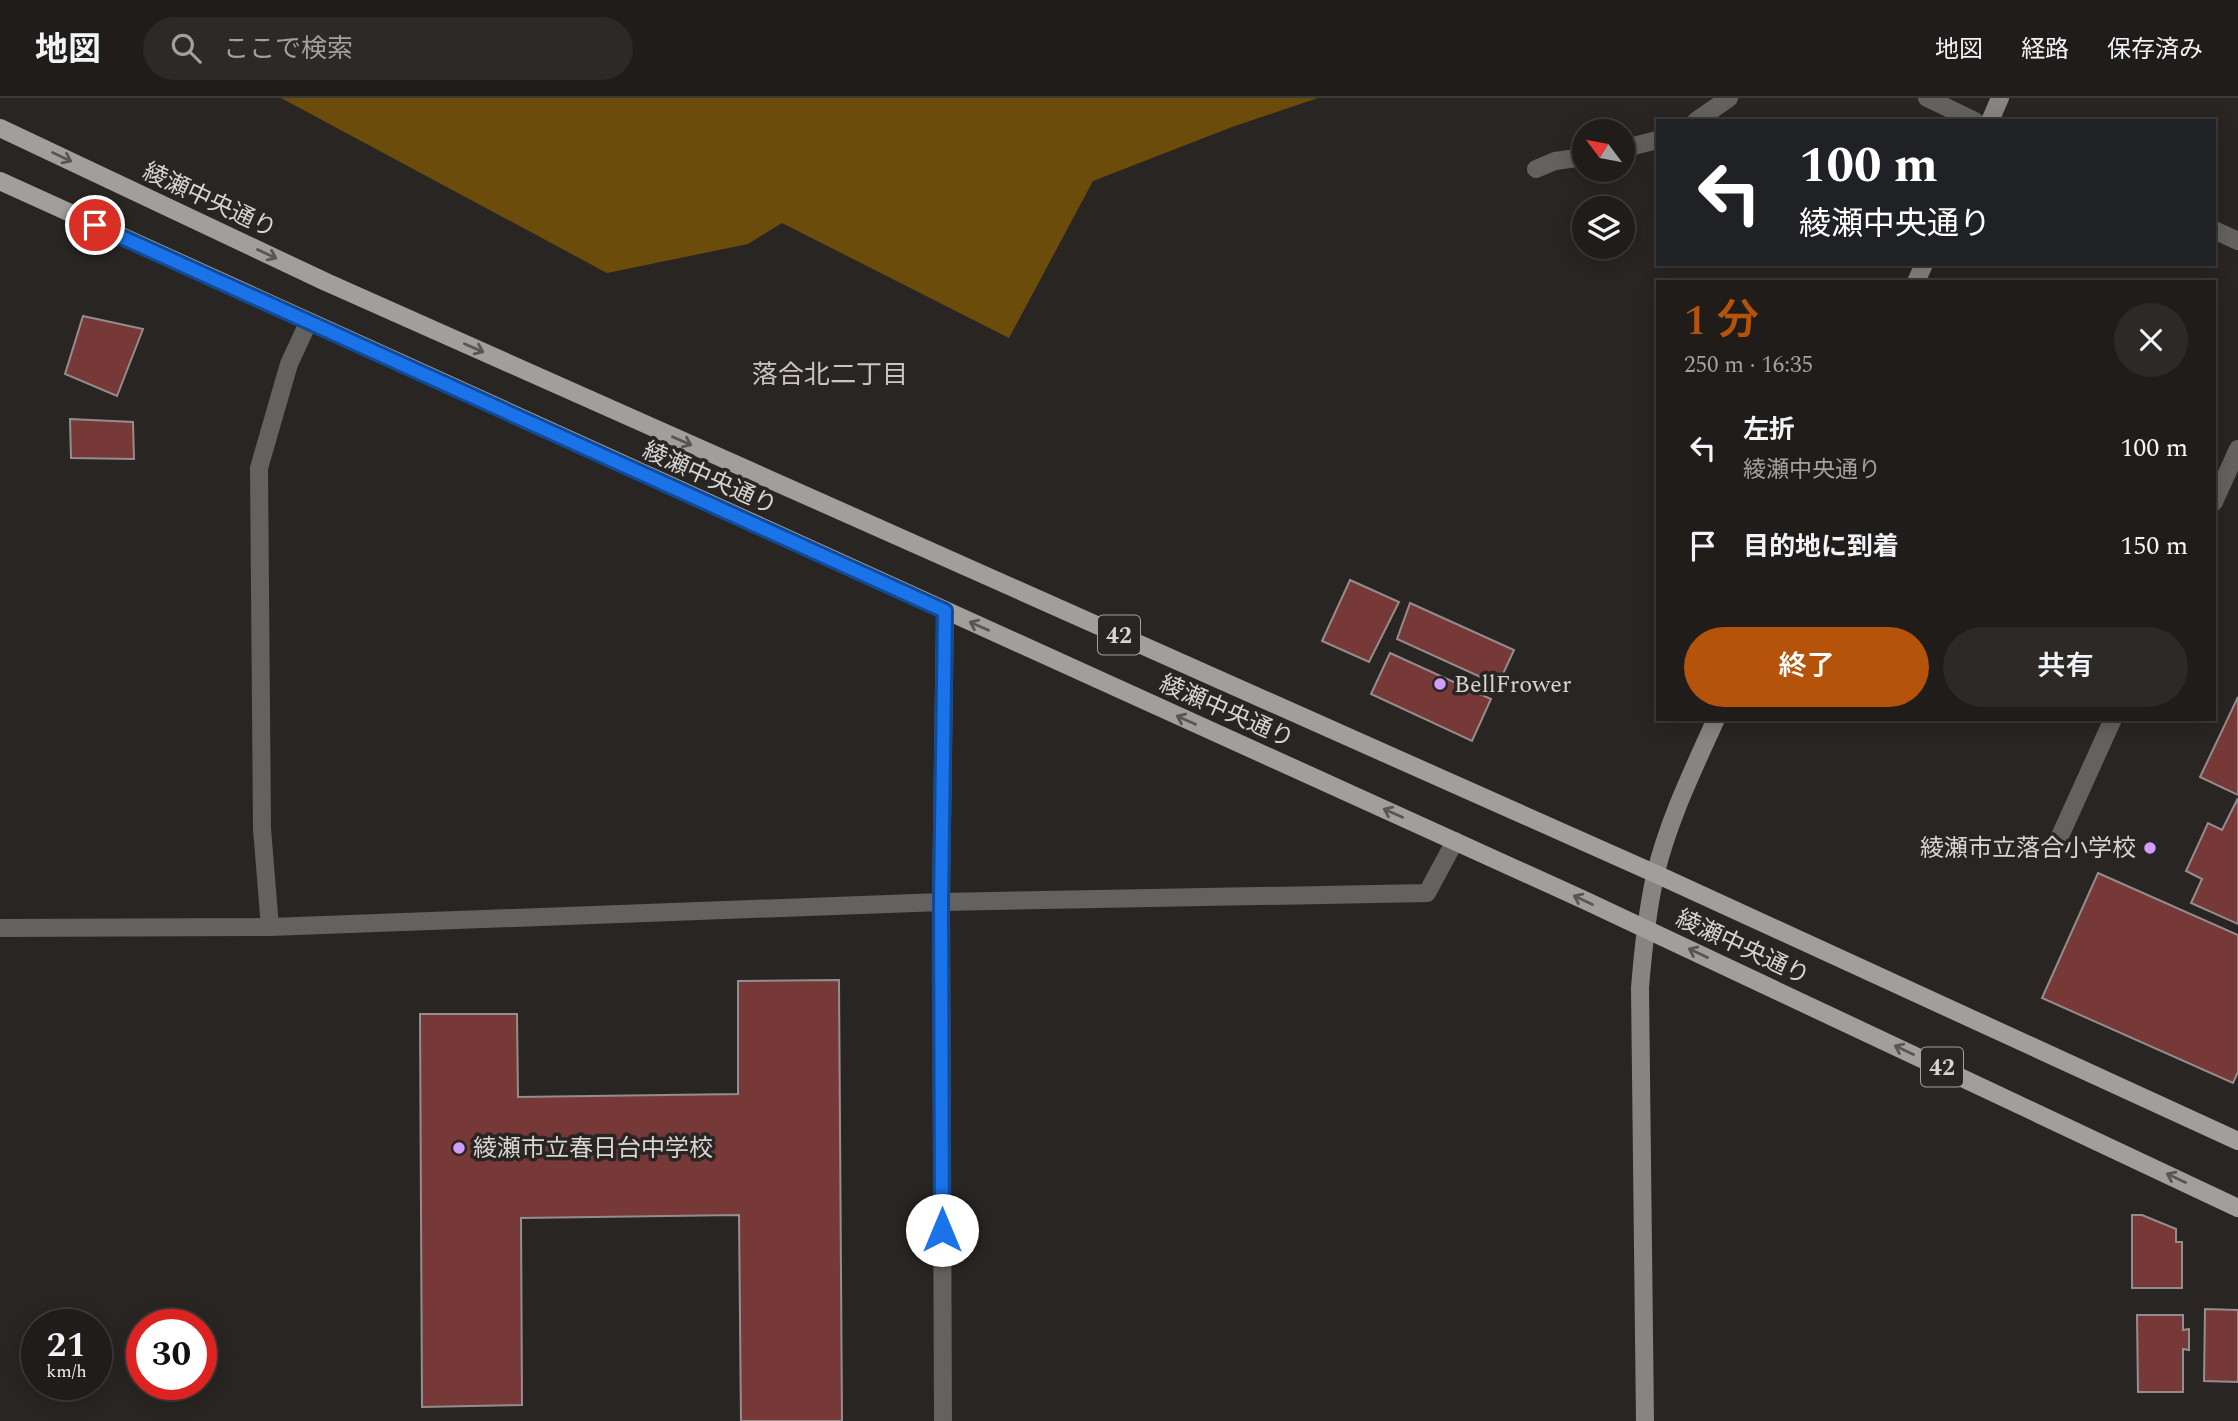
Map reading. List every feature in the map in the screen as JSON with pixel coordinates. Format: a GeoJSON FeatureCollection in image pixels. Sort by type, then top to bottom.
{"type":"FeatureCollection","features":[{"type":"Feature","properties":{"kind":"main road","name":"綾瀬中央通り"},"geometry":{"type":"LineString","coordinates":[[0,128],[326,282],[1656,874],[2238,1141]]}},
{"type":"Feature","properties":{"kind":"main road","name":"綾瀬中央通り"},"geometry":{"type":"LineString","coordinates":[[0,181],[1645,928],[2238,1208]]}},
{"type":"Feature","properties":{"kind":"street"},"geometry":{"type":"LineString","coordinates":[[1699,119],[1729,98]]}},
{"type":"Feature","properties":{"kind":"street"},"geometry":{"type":"LineString","coordinates":[[1927,98],[1971,119]]}},
{"type":"Feature","properties":{"kind":"street"},"geometry":{"type":"LineString","coordinates":[[1991,119],[2000,98]]}},
{"type":"Feature","properties":{"kind":"street"},"geometry":{"type":"LineString","coordinates":[[1635,145],[1656,139]]}},
{"type":"Feature","properties":{"kind":"street"},"geometry":{"type":"LineString","coordinates":[[1536,169],[1555,161],[1572,159]]}},
{"type":"Feature","properties":{"kind":"street"},"geometry":{"type":"LineString","coordinates":[[2216,231],[2238,241]]}},
{"type":"Feature","properties":{"kind":"street"},"geometry":{"type":"LineString","coordinates":[[270,927],[262,829],[259,468],[289,364],[308,323]]}},
{"type":"Feature","properties":{"kind":"street"},"geometry":{"type":"LineString","coordinates":[[2216,498],[2238,449]]}},
{"type":"Feature","properties":{"kind":"street"},"geometry":{"type":"LineString","coordinates":[[943,1421],[941,902],[945,611]]}},
{"type":"Feature","properties":{"kind":"street"},"geometry":{"type":"LineString","coordinates":[[1645,1421],[1640,988],[1645,928],[1656,874],[1687,780],[1715,721]]}},
{"type":"Feature","properties":{"kind":"street"},"geometry":{"type":"LineString","coordinates":[[2060,836],[2112,721]]}},
{"type":"Feature","properties":{"kind":"street"},"geometry":{"type":"LineString","coordinates":[[0,928],[270,927],[941,902],[1427,893],[1455,841]]}},
{"type":"Feature","properties":{"kind":"shaded area"},"geometry":{"type":"Polygon","coordinates":[[[281,98],[1318,98],[1232,127],[1093,181],[1009,338],[782,223],[748,244],[607,273],[281,98]]]}},
{"type":"Feature","properties":{"kind":"building"},"geometry":{"type":"Polygon","coordinates":[[[83,316],[143,329],[117,396],[65,374],[83,316]]]}},
{"type":"Feature","properties":{"kind":"building"},"geometry":{"type":"Polygon","coordinates":[[[70,419],[133,422],[134,459],[71,458],[70,419]]]}},
{"type":"Feature","properties":{"kind":"building"},"geometry":{"type":"Polygon","coordinates":[[[1350,580],[1399,602],[1369,662],[1322,641],[1350,580]]]}},
{"type":"Feature","properties":{"kind":"building"},"geometry":{"type":"Polygon","coordinates":[[[1410,603],[1514,650],[1498,685],[1397,639],[1410,603]]]}},
{"type":"Feature","properties":{"kind":"building"},"geometry":{"type":"Polygon","coordinates":[[[1390,653],[1491,699],[1472,741],[1371,694],[1390,653]]]}},
{"type":"Feature","properties":{"kind":"building"},"geometry":{"type":"Polygon","coordinates":[[[2238,697],[2238,795],[2200,777],[2238,697]]]}},
{"type":"Feature","properties":{"kind":"building"},"geometry":{"type":"Polygon","coordinates":[[[2238,798],[2238,924],[2191,903],[2202,879],[2186,871],[2208,823],[2222,830],[2238,798]]]}},
{"type":"Feature","properties":{"kind":"building"},"geometry":{"type":"Polygon","coordinates":[[[2098,873],[2238,935],[2238,1072],[2233,1083],[2042,998],[2098,873]]]}},
{"type":"Feature","properties":{"kind":"building"},"geometry":{"type":"Polygon","coordinates":[[[839,980],[842,1421],[741,1421],[739,1215],[521,1218],[522,1405],[422,1407],[420,1014],[517,1014],[518,1097],[738,1094],[738,981],[839,980]]]}},
{"type":"Feature","properties":{"kind":"building"},"geometry":{"type":"Polygon","coordinates":[[[2132,1215],[2142,1215],[2176,1229],[2176,1242],[2182,1242],[2182,1288],[2132,1288],[2132,1215]]]}},
{"type":"Feature","properties":{"kind":"building"},"geometry":{"type":"Polygon","coordinates":[[[2205,1309],[2238,1310],[2238,1382],[2204,1381],[2205,1309]]]}},
{"type":"Feature","properties":{"kind":"building"},"geometry":{"type":"Polygon","coordinates":[[[2137,1315],[2183,1315],[2183,1330],[2189,1329],[2189,1350],[2183,1349],[2183,1392],[2138,1392],[2137,1315]]]}},
{"type":"Feature","properties":{"kind":"place","name":"BellFrower"},"geometry":{"type":"Point","coordinates":[1440,684]}},
{"type":"Feature","properties":{"kind":"place","name":"綾瀬市立落合小学校"},"geometry":{"type":"Point","coordinates":[2150,848]}},
{"type":"Feature","properties":{"kind":"place","name":"綾瀬市立春日台中学校"},"geometry":{"type":"Point","coordinates":[459,1148]}},
{"type":"Feature","properties":{"kind":"district","name":"落合北二丁目"},"geometry":{"type":"Point","coordinates":[830,374]}},
{"type":"Feature","properties":{"kind":"route"},"geometry":{"type":"LineString","coordinates":[[95,225],[945,611],[941,902],[942,1230]]}}]}
